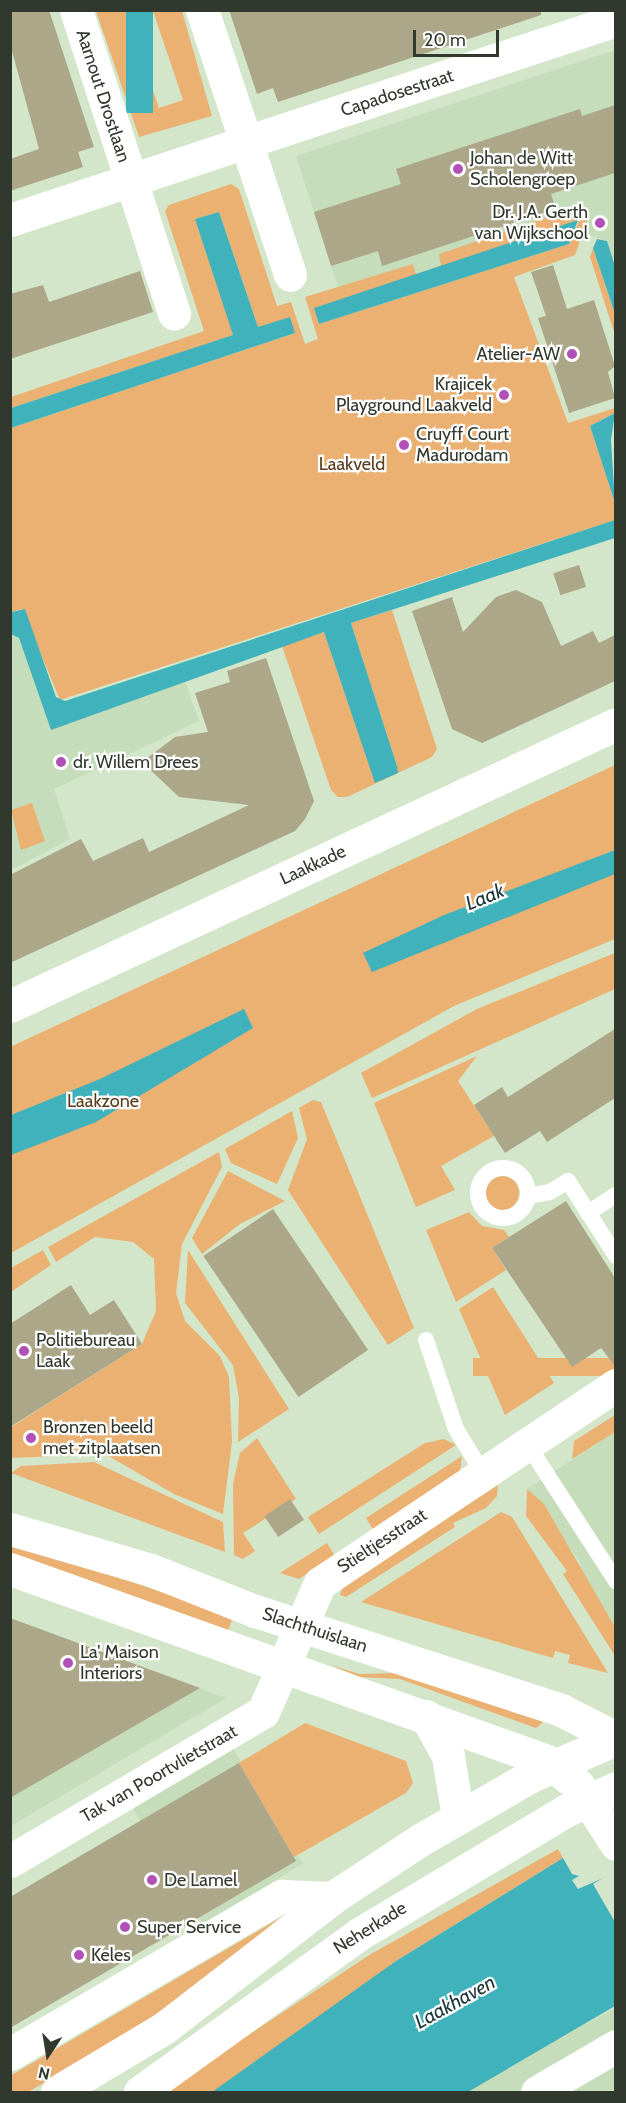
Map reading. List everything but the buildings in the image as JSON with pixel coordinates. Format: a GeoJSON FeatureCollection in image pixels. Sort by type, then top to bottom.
{"type":"FeatureCollection","features":[{"type":"Feature","properties":{"kind":"street","name":"Aarnout Drostlaan"},"geometry":{"type":"LineString","coordinates":[[76,10],[131,181]]}},
{"type":"Feature","properties":{"kind":"street"},"geometry":{"type":"LineString","coordinates":[[202,10],[290,275]]}},
{"type":"Feature","properties":{"kind":"street","name":"Capadosestraat"},"geometry":{"type":"LineString","coordinates":[[10,220],[615,20]]}},
{"type":"Feature","properties":{"kind":"street"},"geometry":{"type":"LineString","coordinates":[[131,181],[174,314]]}},
{"type":"Feature","properties":{"kind":"street","name":"Laakkade"},"geometry":{"type":"LineString","coordinates":[[10,1006],[615,724]]}},
{"type":"Feature","properties":{"kind":"street","name":"Stieltjesstraat"},"geometry":{"type":"LineString","coordinates":[[285,1668],[314,1591],[330,1575],[484,1475],[526,1442],[615,1385]]}},
{"type":"Feature","properties":{"kind":"street","name":"Slachthuislaan"},"geometry":{"type":"LineString","coordinates":[[10,1529],[151,1570],[300,1625],[571,1713],[615,1738]]}},
{"type":"Feature","properties":{"kind":"street"},"geometry":{"type":"LineString","coordinates":[[10,1569],[426,1716],[554,1766],[602,1794],[615,1844]]}},
{"type":"Feature","properties":{"kind":"street","name":"Tak van Poortvlietstraat"},"geometry":{"type":"LineString","coordinates":[[10,1861],[258,1716],[272,1701],[285,1668]]}},
{"type":"Feature","properties":{"kind":"street"},"geometry":{"type":"LineString","coordinates":[[426,1716],[448,1756],[458,1817]]}},
{"type":"Feature","properties":{"kind":"street"},"geometry":{"type":"LineString","coordinates":[[57,2092],[172,2023],[332,1898],[458,1817],[554,1766],[615,1738]]}},
{"type":"Feature","properties":{"kind":"street","name":"Neherkade"},"geometry":{"type":"LineString","coordinates":[[140,2092],[342,1945],[602,1794]]}},
{"type":"Feature","properties":{"kind":"street"},"geometry":{"type":"LineString","coordinates":[[10,2054],[282,1896],[332,1898]]}},
{"type":"Feature","properties":{"kind":"street"},"geometry":{"type":"LineString","coordinates":[[537,2092],[615,2046]]}},
{"type":"Feature","properties":{"kind":"lane"},"geometry":{"type":"LineString","coordinates":[[528,1196],[550,1192],[568,1181],[615,1256]]}},
{"type":"Feature","properties":{"kind":"lane"},"geometry":{"type":"LineString","coordinates":[[588,1213],[615,1195]]}},
{"type":"Feature","properties":{"kind":"lane"},"geometry":{"type":"LineString","coordinates":[[426,1340],[456,1429],[484,1475]]}},
{"type":"Feature","properties":{"kind":"lane"},"geometry":{"type":"LineString","coordinates":[[526,1442],[615,1581]]}},
{"type":"Feature","properties":{"kind":"shaded area","name":"Johan de Witt Scholengroep"},"geometry":{"type":"Polygon","coordinates":[[[615,50],[615,266],[607,241],[581,232],[579,223],[342,299],[296,156],[615,50]]]}},
{"type":"Feature","properties":{"kind":"shaded area","name":"dr. Willem Drees"},"geometry":{"type":"Polygon","coordinates":[[[11,634],[19,638],[51,730],[185,681],[199,721],[54,789],[70,839],[11,870],[11,634]]]}},
{"type":"Feature","properties":{"kind":"shaded area"},"geometry":{"type":"Polygon","coordinates":[[[615,1432],[615,1627],[577,1567],[582,1565],[527,1489],[615,1432]]]}},
{"type":"Feature","properties":{"kind":"shaded area"},"geometry":{"type":"Polygon","coordinates":[[[11,1618],[226,1698],[11,1826],[11,1618]]]}},
{"type":"Feature","properties":{"kind":"shaded area"},"geometry":{"type":"Polygon","coordinates":[[[230,1743],[303,1864],[202,1924],[130,1803],[230,1743]]]}},
{"type":"Feature","properties":{"kind":"shaded area"},"geometry":{"type":"Polygon","coordinates":[[[615,2008],[615,2092],[462,2092],[615,2008]]]}},
{"type":"Feature","properties":{"kind":"green space"},"geometry":{"type":"Polygon","coordinates":[[[96,11],[126,11],[159,108],[183,100],[153,11],[182,11],[212,116],[139,137],[96,11]]]}},
{"type":"Feature","properties":{"kind":"green space","name":"Laakveld"},"geometry":{"type":"Polygon","coordinates":[[[231,184],[239,189],[277,306],[291,302],[305,344],[318,339],[305,297],[413,264],[416,275],[315,308],[319,324],[569,244],[579,221],[588,219],[575,255],[514,277],[568,423],[615,408],[615,413],[590,426],[615,503],[615,520],[60,700],[22,609],[11,612],[11,428],[295,333],[258,327],[219,212],[195,219],[234,335],[11,408],[11,397],[204,331],[165,211],[169,205],[231,184]]]}},
{"type":"Feature","properties":{"kind":"green space"},"geometry":{"type":"Polygon","coordinates":[[[577,213],[578,220],[441,267],[439,254],[554,215],[577,213]]]}},
{"type":"Feature","properties":{"kind":"green space"},"geometry":{"type":"Polygon","coordinates":[[[593,248],[615,314],[615,335],[590,257],[593,248]]]}},
{"type":"Feature","properties":{"kind":"green space"},"geometry":{"type":"Polygon","coordinates":[[[392,610],[437,749],[432,757],[347,797],[338,797],[331,790],[282,646],[324,632],[376,783],[397,766],[351,623],[392,610]]]}},
{"type":"Feature","properties":{"kind":"green space","name":"Laakzone"},"geometry":{"type":"Polygon","coordinates":[[[615,765],[615,939],[454,1006],[11,1253],[10,1047],[615,765]]]}},
{"type":"Feature","properties":{"kind":"green space"},"geometry":{"type":"Polygon","coordinates":[[[32,803],[45,841],[21,850],[11,810],[32,803]]]}},
{"type":"Feature","properties":{"kind":"green space"},"geometry":{"type":"Polygon","coordinates":[[[615,953],[615,989],[372,1098],[361,1073],[477,1009],[615,953]]]}},
{"type":"Feature","properties":{"kind":"green space"},"geometry":{"type":"Polygon","coordinates":[[[477,1056],[458,1081],[494,1136],[441,1166],[455,1190],[416,1207],[374,1103],[477,1056]]]}},
{"type":"Feature","properties":{"kind":"green space"},"geometry":{"type":"Polygon","coordinates":[[[313,1100],[321,1102],[414,1328],[388,1345],[288,1190],[307,1139],[299,1108],[313,1100]]]}},
{"type":"Feature","properties":{"kind":"green space"},"geometry":{"type":"Polygon","coordinates":[[[292,1111],[298,1138],[277,1184],[231,1163],[225,1149],[292,1111]]]}},
{"type":"Feature","properties":{"kind":"green space"},"geometry":{"type":"Polygon","coordinates":[[[219,1152],[222,1167],[182,1244],[176,1293],[185,1321],[220,1356],[229,1377],[232,1442],[223,1514],[174,1494],[105,1454],[11,1458],[11,1427],[142,1344],[156,1311],[154,1259],[133,1242],[95,1237],[56,1262],[48,1247],[219,1152]]]}},
{"type":"Feature","properties":{"kind":"green space"},"geometry":{"type":"Polygon","coordinates":[[[228,1171],[285,1201],[240,1224],[202,1254],[192,1238],[228,1171]]]}},
{"type":"Feature","properties":{"kind":"green space"},"geometry":{"type":"Polygon","coordinates":[[[502,1176],[514,1181],[519,1193],[514,1205],[502,1210],[490,1205],[485,1193],[490,1181],[502,1176]]]}},
{"type":"Feature","properties":{"kind":"green space"},"geometry":{"type":"Polygon","coordinates":[[[469,1212],[482,1226],[504,1230],[509,1237],[492,1248],[506,1270],[456,1302],[426,1230],[469,1212]]]}},
{"type":"Feature","properties":{"kind":"green space"},"geometry":{"type":"Polygon","coordinates":[[[43,1250],[51,1265],[11,1292],[11,1268],[43,1250]]]}},
{"type":"Feature","properties":{"kind":"green space"},"geometry":{"type":"Polygon","coordinates":[[[188,1250],[289,1409],[238,1442],[239,1398],[233,1365],[185,1303],[188,1250]]]}},
{"type":"Feature","properties":{"kind":"green space"},"geometry":{"type":"Polygon","coordinates":[[[493,1287],[554,1383],[505,1415],[459,1309],[493,1287]]]}},
{"type":"Feature","properties":{"kind":"green space"},"geometry":{"type":"Polygon","coordinates":[[[473,1358],[615,1358],[615,1376],[473,1376],[473,1358]]]}},
{"type":"Feature","properties":{"kind":"green space"},"geometry":{"type":"Polygon","coordinates":[[[615,1415],[615,1432],[572,1459],[574,1441],[615,1415]]]}},
{"type":"Feature","properties":{"kind":"green space"},"geometry":{"type":"Polygon","coordinates":[[[257,1438],[296,1499],[243,1533],[255,1551],[243,1559],[234,1555],[233,1484],[240,1453],[257,1438]]]}},
{"type":"Feature","properties":{"kind":"green space"},"geometry":{"type":"Polygon","coordinates":[[[444,1439],[456,1445],[319,1534],[308,1517],[425,1443],[444,1439]]]}},
{"type":"Feature","properties":{"kind":"green space"},"geometry":{"type":"Polygon","coordinates":[[[462,1456],[460,1471],[374,1531],[366,1518],[462,1456]]]}},
{"type":"Feature","properties":{"kind":"green space"},"geometry":{"type":"Polygon","coordinates":[[[94,1462],[223,1522],[225,1552],[11,1473],[21,1466],[94,1462]]]}},
{"type":"Feature","properties":{"kind":"green space"},"geometry":{"type":"Polygon","coordinates":[[[498,1485],[497,1496],[486,1508],[453,1523],[455,1527],[346,1597],[340,1595],[344,1584],[498,1485]]]}},
{"type":"Feature","properties":{"kind":"green space"},"geometry":{"type":"Polygon","coordinates":[[[527,1489],[544,1504],[615,1627],[615,1656],[563,1574],[567,1571],[526,1516],[527,1489]]]}},
{"type":"Feature","properties":{"kind":"green space"},"geometry":{"type":"Polygon","coordinates":[[[501,1512],[512,1517],[608,1673],[568,1663],[570,1655],[555,1651],[553,1658],[361,1602],[501,1512]]]}},
{"type":"Feature","properties":{"kind":"green space"},"geometry":{"type":"Polygon","coordinates":[[[10,1540],[233,1617],[227,1633],[11,1553],[10,1540]]]}},
{"type":"Feature","properties":{"kind":"green space"},"geometry":{"type":"Polygon","coordinates":[[[327,1543],[335,1556],[299,1579],[280,1573],[327,1543]]]}},
{"type":"Feature","properties":{"kind":"green space"},"geometry":{"type":"Polygon","coordinates":[[[331,1665],[359,1674],[398,1673],[547,1719],[536,1728],[400,1679],[359,1677],[331,1665]]]}},
{"type":"Feature","properties":{"kind":"green space"},"geometry":{"type":"Polygon","coordinates":[[[305,1723],[406,1761],[413,1783],[406,1793],[294,1857],[239,1763],[305,1723]]]}},
{"type":"Feature","properties":{"kind":"green space"},"geometry":{"type":"Polygon","coordinates":[[[558,1849],[563,1858],[396,1961],[249,2071],[212,2092],[162,2092],[371,1954],[558,1849]]]}},
{"type":"Feature","properties":{"kind":"green space"},"geometry":{"type":"Polygon","coordinates":[[[280,1918],[223,1967],[119,2040],[28,2092],[11,2092],[10,2076],[280,1918]]]}},
{"type":"Feature","properties":{"kind":"water"},"geometry":{"type":"Polygon","coordinates":[[[126,11],[153,11],[153,113],[126,113],[126,11]]]}},
{"type":"Feature","properties":{"kind":"water"},"geometry":{"type":"Polygon","coordinates":[[[219,212],[258,327],[290,317],[295,333],[11,428],[11,408],[233,335],[195,219],[219,212]]]}},
{"type":"Feature","properties":{"kind":"water"},"geometry":{"type":"Polygon","coordinates":[[[578,220],[569,244],[319,324],[314,308],[578,220]]]}},
{"type":"Feature","properties":{"kind":"water"},"geometry":{"type":"Polygon","coordinates":[[[597,239],[607,241],[615,266],[615,314],[593,248],[597,239]]]}},
{"type":"Feature","properties":{"kind":"water"},"geometry":{"type":"Polygon","coordinates":[[[615,413],[611,440],[615,503],[590,426],[615,413]]]}},
{"type":"Feature","properties":{"kind":"water"},"geometry":{"type":"Polygon","coordinates":[[[615,520],[615,538],[351,623],[397,766],[398,773],[375,783],[324,632],[51,730],[19,638],[11,634],[11,612],[25,609],[56,697],[65,701],[615,520]]]}},
{"type":"Feature","properties":{"kind":"water"},"geometry":{"type":"Polygon","coordinates":[[[615,850],[615,874],[372,972],[363,953],[444,915],[615,850]]]}},
{"type":"Feature","properties":{"kind":"water"},"geometry":{"type":"Polygon","coordinates":[[[244,1009],[253,1028],[96,1122],[11,1155],[11,1115],[100,1079],[244,1009]]]}},
{"type":"Feature","properties":{"kind":"water","name":"Laakhaven"},"geometry":{"type":"Polygon","coordinates":[[[563,1858],[572,1874],[579,1876],[572,1880],[578,1889],[615,1873],[615,2006],[468,2092],[212,2092],[396,1961],[563,1858]]]}},
{"type":"Feature","properties":{"kind":"pier"},"geometry":{"type":"Polygon","coordinates":[[[615,1871],[615,1922],[593,1884],[615,1871]]]}},
{"type":"Feature","properties":{"kind":"place","name":"Johan de Witt Scholengroep"},"geometry":{"type":"Point","coordinates":[458,169]}},
{"type":"Feature","properties":{"kind":"place","name":"Dr. J.A. Gerth van Wijkschool"},"geometry":{"type":"Point","coordinates":[600,223]}},
{"type":"Feature","properties":{"kind":"place","name":"Atelier-AW"},"geometry":{"type":"Point","coordinates":[572,354]}},
{"type":"Feature","properties":{"kind":"place","name":"Krajicek Playground Laakveld"},"geometry":{"type":"Point","coordinates":[504,395]}},
{"type":"Feature","properties":{"kind":"place","name":"Cruyff Court Madurodam"},"geometry":{"type":"Point","coordinates":[404,445]}},
{"type":"Feature","properties":{"kind":"place","name":"dr. Willem Drees"},"geometry":{"type":"Point","coordinates":[61,762]}},
{"type":"Feature","properties":{"kind":"place","name":"Politiebureau Laak"},"geometry":{"type":"Point","coordinates":[24,1351]}},
{"type":"Feature","properties":{"kind":"place","name":"Bronzen beeld met zitplaatsen"},"geometry":{"type":"Point","coordinates":[31,1438]}},
{"type":"Feature","properties":{"kind":"place","name":"La' Maison Interiors"},"geometry":{"type":"Point","coordinates":[68,1663]}},
{"type":"Feature","properties":{"kind":"place","name":"De Lamel"},"geometry":{"type":"Point","coordinates":[152,1880]}},
{"type":"Feature","properties":{"kind":"place","name":"Super Service"},"geometry":{"type":"Point","coordinates":[125,1927]}},
{"type":"Feature","properties":{"kind":"place","name":"Keles"},"geometry":{"type":"Point","coordinates":[79,1955]}},
{"type":"Feature","properties":{"kind":"water label","name":"Laak"},"geometry":{"type":"Point","coordinates":[485,897]}}]}
